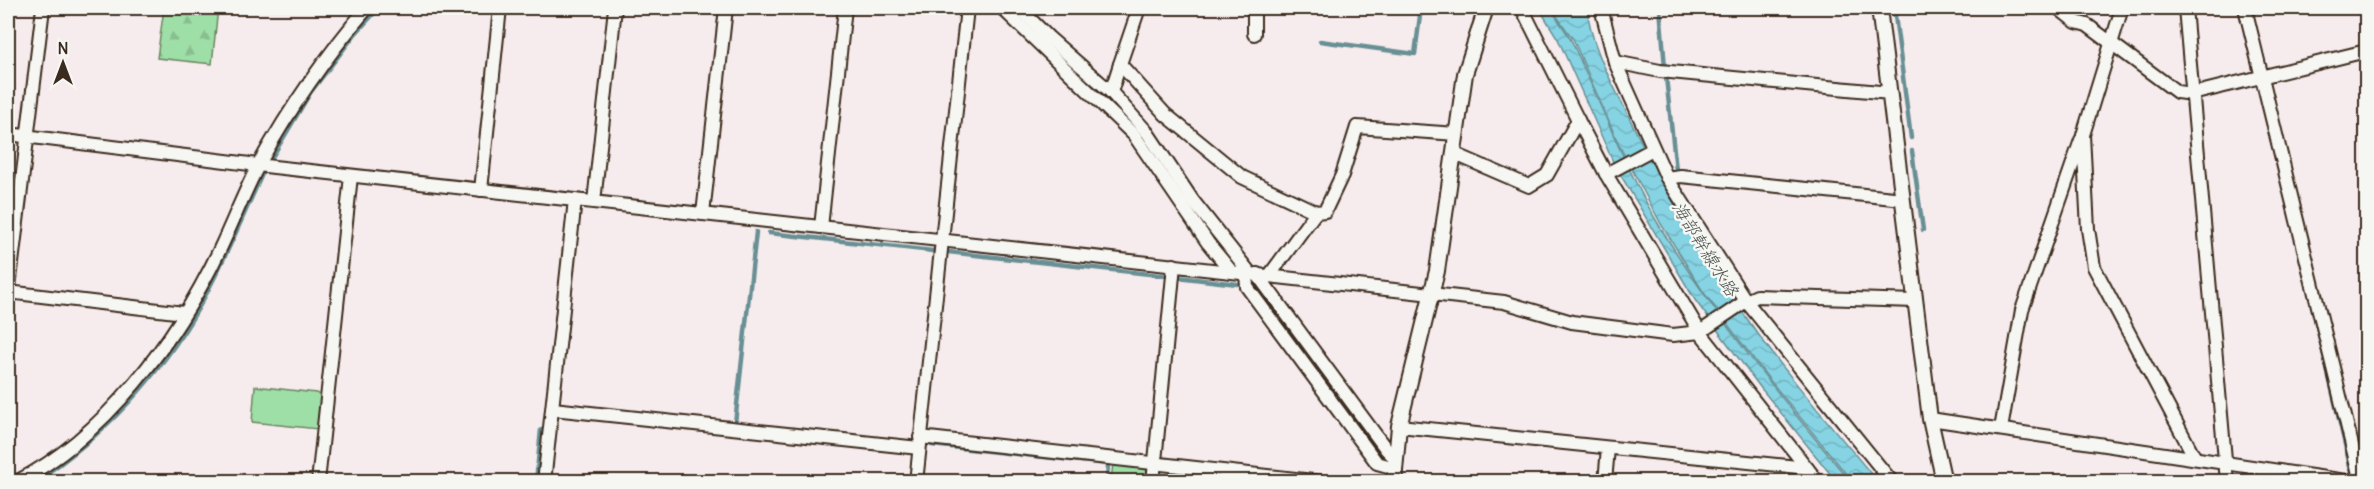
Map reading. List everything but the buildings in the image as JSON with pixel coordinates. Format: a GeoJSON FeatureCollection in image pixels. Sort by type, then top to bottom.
{"type":"FeatureCollection","features":[{"type":"Feature","properties":{"kind":"street"},"geometry":{"type":"LineString","coordinates":[[43,8],[8,294],[184,313]]}},
{"type":"Feature","properties":{"kind":"street"},"geometry":{"type":"LineString","coordinates":[[16,482],[38,471],[83,437],[162,350],[219,252],[258,166],[296,100],[363,8]]}},
{"type":"Feature","properties":{"kind":"street"},"geometry":{"type":"LineString","coordinates":[[481,190],[500,8]]}},
{"type":"Feature","properties":{"kind":"street"},"geometry":{"type":"LineString","coordinates":[[594,202],[615,8]]}},
{"type":"Feature","properties":{"kind":"street"},"geometry":{"type":"LineString","coordinates":[[704,214],[726,8]]}},
{"type":"Feature","properties":{"kind":"street"},"geometry":{"type":"LineString","coordinates":[[821,227],[845,8]]}},
{"type":"Feature","properties":{"kind":"street"},"geometry":{"type":"LineString","coordinates":[[915,482],[967,8]]}},
{"type":"Feature","properties":{"kind":"street"},"geometry":{"type":"LineString","coordinates":[[1002,8],[1134,135],[1208,243],[1231,271]]}},
{"type":"Feature","properties":{"kind":"street"},"geometry":{"type":"LineString","coordinates":[[1019,8],[1048,37],[1111,92],[1147,132],[1193,201],[1256,274],[1386,449],[1396,473]]}},
{"type":"Feature","properties":{"kind":"street"},"geometry":{"type":"LineString","coordinates":[[1111,92],[1139,8]]}},
{"type":"Feature","properties":{"kind":"street"},"geometry":{"type":"LineString","coordinates":[[1254,8],[1254,34]]}},
{"type":"Feature","properties":{"kind":"street"},"geometry":{"type":"LineString","coordinates":[[1396,473],[1399,426],[1432,293],[1446,218],[1465,74],[1486,8]]}},
{"type":"Feature","properties":{"kind":"street"},"geometry":{"type":"LineString","coordinates":[[1522,8],[1607,173],[1703,330],[1818,482]]}},
{"type":"Feature","properties":{"kind":"street"},"geometry":{"type":"LineString","coordinates":[[1601,8],[1615,62],[1650,151],[1743,303],[1892,482]]}},
{"type":"Feature","properties":{"kind":"street"},"geometry":{"type":"LineString","coordinates":[[1879,8],[1930,419],[1944,482]]}},
{"type":"Feature","properties":{"kind":"street"},"geometry":{"type":"LineString","coordinates":[[2058,8],[2076,22],[2087,25],[2178,92],[2192,94],[2367,51]]}},
{"type":"Feature","properties":{"kind":"street"},"geometry":{"type":"LineString","coordinates":[[2001,429],[2022,310],[2083,135],[2122,8]]}},
{"type":"Feature","properties":{"kind":"street"},"geometry":{"type":"LineString","coordinates":[[2185,8],[2227,482]]}},
{"type":"Feature","properties":{"kind":"street"},"geometry":{"type":"LineString","coordinates":[[2245,8],[2361,482]]}},
{"type":"Feature","properties":{"kind":"street"},"geometry":{"type":"LineString","coordinates":[[1615,62],[1660,71],[1890,93]]}},
{"type":"Feature","properties":{"kind":"street"},"geometry":{"type":"LineString","coordinates":[[1120,64],[1165,114],[1242,177],[1316,212],[1325,211],[1342,175],[1357,127],[1457,134]]}},
{"type":"Feature","properties":{"kind":"street"},"geometry":{"type":"LineString","coordinates":[[1455,154],[1529,186],[1547,175],[1578,120]]}},
{"type":"Feature","properties":{"kind":"street"},"geometry":{"type":"LineString","coordinates":[[8,134],[258,166],[1432,293],[1503,302],[1572,322],[1673,335],[1703,330],[1757,296],[1916,301]]}},
{"type":"Feature","properties":{"kind":"street"},"geometry":{"type":"LineString","coordinates":[[2083,135],[2088,229],[2094,267],[2195,458]]}},
{"type":"Feature","properties":{"kind":"street"},"geometry":{"type":"LineString","coordinates":[[1607,173],[1650,151]]}},
{"type":"Feature","properties":{"kind":"street"},"geometry":{"type":"LineString","coordinates":[[318,482],[351,176]]}},
{"type":"Feature","properties":{"kind":"street"},"geometry":{"type":"LineString","coordinates":[[1667,177],[1681,176],[1903,199]]}},
{"type":"Feature","properties":{"kind":"street"},"geometry":{"type":"LineString","coordinates":[[544,482],[575,200]]}},
{"type":"Feature","properties":{"kind":"street"},"geometry":{"type":"LineString","coordinates":[[1256,274],[1316,212]]}},
{"type":"Feature","properties":{"kind":"street"},"geometry":{"type":"LineString","coordinates":[[1153,482],[1174,265]]}},
{"type":"Feature","properties":{"kind":"street"},"geometry":{"type":"LineString","coordinates":[[553,409],[1155,463],[1322,482]]}},
{"type":"Feature","properties":{"kind":"street"},"geometry":{"type":"LineString","coordinates":[[1930,419],[2353,482]]}},
{"type":"Feature","properties":{"kind":"street"},"geometry":{"type":"LineString","coordinates":[[1399,426],[1807,468]]}},
{"type":"Feature","properties":{"kind":"street"},"geometry":{"type":"LineString","coordinates":[[1605,482],[1608,448]]}},
{"type":"Feature","properties":{"kind":"green space"},"geometry":{"type":"Polygon","coordinates":[[[164,8],[218,8],[212,64],[157,58],[164,8]]]}},
{"type":"Feature","properties":{"kind":"green space"},"geometry":{"type":"Polygon","coordinates":[[[255,386],[316,393],[322,397],[318,429],[252,422],[255,386]]]}},
{"type":"Feature","properties":{"kind":"green space"},"geometry":{"type":"Polygon","coordinates":[[[1113,463],[1144,467],[1149,471],[1148,481],[1111,482],[1113,463]]]}},
{"type":"Feature","properties":{"kind":"water"},"geometry":{"type":"Polygon","coordinates":[[[1539,8],[1551,8],[1570,38],[1647,205],[1681,261],[1750,357],[1850,481],[1836,481],[1760,387],[1695,300],[1614,164],[1558,39],[1539,8]]]}},
{"type":"Feature","properties":{"kind":"water"},"geometry":{"type":"Polygon","coordinates":[[[1554,8],[1587,8],[1597,49],[1608,75],[1694,239],[1773,354],[1877,481],[1852,481],[1768,378],[1704,293],[1661,224],[1619,145],[1573,39],[1558,18],[1554,8]]]}},
{"type":"Feature","properties":{"kind":"waterway"},"geometry":{"type":"LineString","coordinates":[[272,157],[310,93],[356,33],[379,8]]}},
{"type":"Feature","properties":{"kind":"waterway"},"geometry":{"type":"LineString","coordinates":[[1320,41],[1415,54],[1421,8]]}},
{"type":"Feature","properties":{"kind":"waterway"},"geometry":{"type":"LineString","coordinates":[[1660,8],[1665,67]]}},
{"type":"Feature","properties":{"kind":"waterway"},"geometry":{"type":"LineString","coordinates":[[1894,8],[1911,138]]}},
{"type":"Feature","properties":{"kind":"waterway"},"geometry":{"type":"LineString","coordinates":[[1070,65],[1131,124]]}},
{"type":"Feature","properties":{"kind":"waterway"},"geometry":{"type":"LineString","coordinates":[[1666,77],[1676,170]]}},
{"type":"Feature","properties":{"kind":"waterway"},"geometry":{"type":"LineString","coordinates":[[1912,151],[1923,230]]}},
{"type":"Feature","properties":{"kind":"waterway"},"geometry":{"type":"LineString","coordinates":[[34,482],[59,465],[106,426],[166,358],[208,291],[262,174]]}},
{"type":"Feature","properties":{"kind":"waterway"},"geometry":{"type":"LineString","coordinates":[[735,423],[756,232]]}},
{"type":"Feature","properties":{"kind":"waterway"},"geometry":{"type":"LineString","coordinates":[[769,233],[933,251]]}},
{"type":"Feature","properties":{"kind":"waterway"},"geometry":{"type":"LineString","coordinates":[[1216,243],[1233,263]]}},
{"type":"Feature","properties":{"kind":"waterway"},"geometry":{"type":"LineString","coordinates":[[948,252],[1168,276]]}},
{"type":"Feature","properties":{"kind":"waterway"},"geometry":{"type":"LineString","coordinates":[[1177,277],[1237,284]]}},
{"type":"Feature","properties":{"kind":"waterway"},"geometry":{"type":"LineString","coordinates":[[1255,284],[1302,351]]}},
{"type":"Feature","properties":{"kind":"waterway"},"geometry":{"type":"LineString","coordinates":[[2311,301],[2351,470]]}},
{"type":"Feature","properties":{"kind":"waterway"},"geometry":{"type":"LineString","coordinates":[[1353,421],[1380,455]]}},
{"type":"Feature","properties":{"kind":"waterway"},"geometry":{"type":"LineString","coordinates":[[536,482],[541,430]]}},
{"type":"Feature","properties":{"kind":"waterway"},"geometry":{"type":"LineString","coordinates":[[932,445],[1108,464],[1107,482]]}},
{"type":"Feature","properties":{"kind":"water label","name":"海部幹線水路"},"geometry":{"type":"Point","coordinates":[1705,249]}}]}
